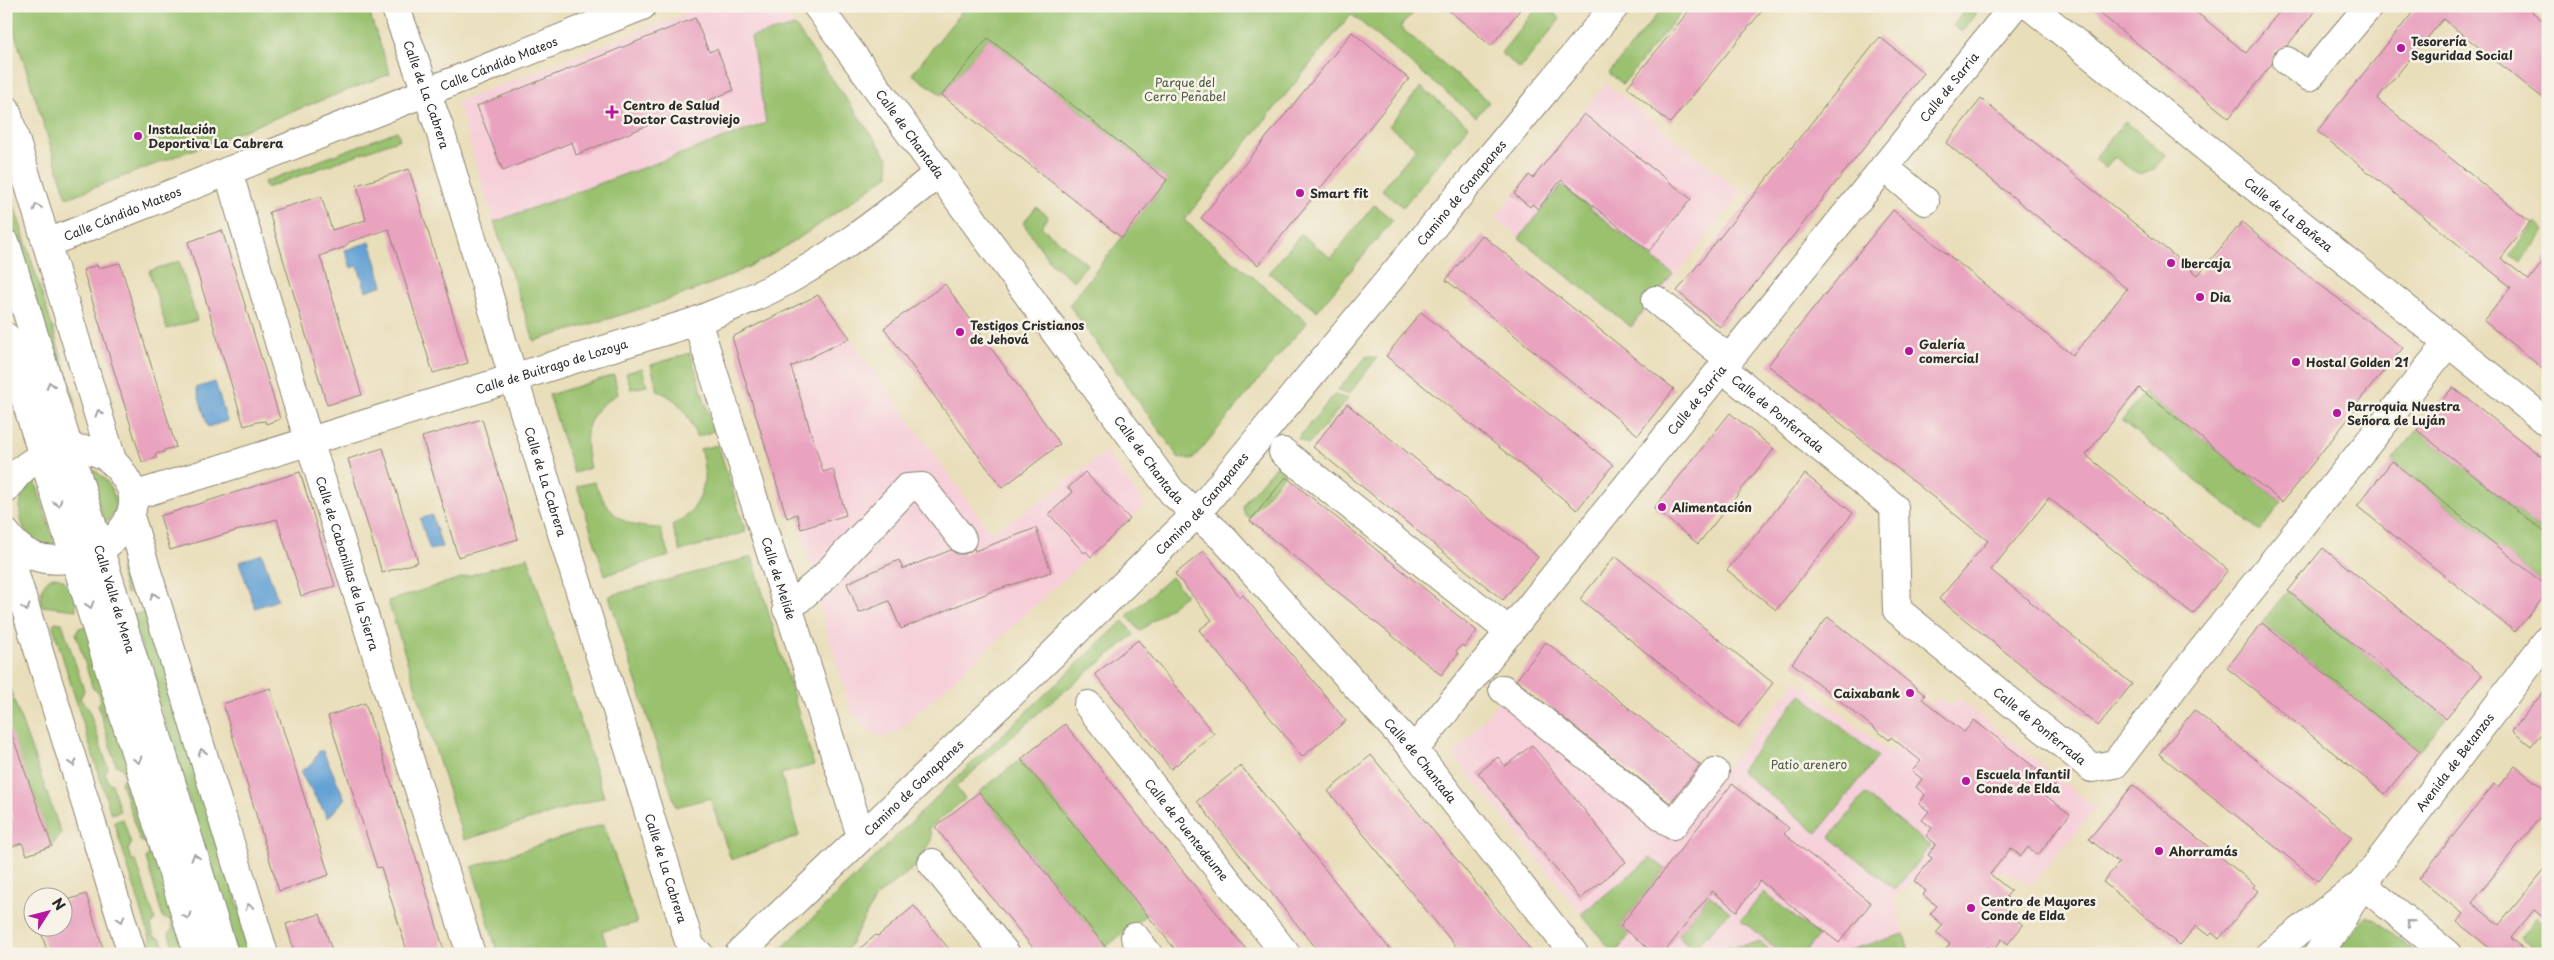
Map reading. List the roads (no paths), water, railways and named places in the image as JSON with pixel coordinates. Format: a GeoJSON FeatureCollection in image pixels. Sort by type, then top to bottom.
{"type":"FeatureCollection","features":[{"type":"Feature","properties":{"kind":"street","name":"Calle de La Cabrera"},"geometry":{"type":"LineString","coordinates":[[395,6],[439,127],[514,378],[692,948],[699,954]]}},
{"type":"Feature","properties":{"kind":"street","name":"Calle Cándido Mateos"},"geometry":{"type":"LineString","coordinates":[[48,243],[642,6]]}},
{"type":"Feature","properties":{"kind":"street","name":"Calle de Chantada"},"geometry":{"type":"LineString","coordinates":[[817,6],[1172,492],[1222,537],[1414,750],[1574,954]]}},
{"type":"Feature","properties":{"kind":"street","name":"Camino de Ganapanes"},"geometry":{"type":"LineString","coordinates":[[739,954],[1131,580],[1196,514],[1615,6]]}},
{"type":"Feature","properties":{"kind":"street","name":"Calle de Sarria"},"geometry":{"type":"LineString","coordinates":[[1414,750],[2014,6]]}},
{"type":"Feature","properties":{"kind":"street","name":"Calle de La Bañeza"},"geometry":{"type":"LineString","coordinates":[[2030,6],[2548,423]]}},
{"type":"Feature","properties":{"kind":"street"},"geometry":{"type":"LineString","coordinates":[[2287,61],[2309,77],[2369,6]]}},
{"type":"Feature","properties":{"kind":"street"},"geometry":{"type":"LineString","coordinates":[[6,109],[112,460],[128,483],[132,506],[264,954]]}},
{"type":"Feature","properties":{"kind":"street"},"geometry":{"type":"LineString","coordinates":[[1884,167],[1925,201]]}},
{"type":"Feature","properties":{"kind":"street","name":"Calle de Cabanillas de la Sierra"},"geometry":{"type":"LineString","coordinates":[[228,171],[310,442],[471,954]]}},
{"type":"Feature","properties":{"kind":"street","name":"Calle de Buitrago de Lozoya"},"geometry":{"type":"LineString","coordinates":[[132,506],[310,442],[697,321],[757,296],[806,269],[879,219],[939,173]]}},
{"type":"Feature","properties":{"kind":"street","name":"Calle Valle de Mena"},"geometry":{"type":"LineString","coordinates":[[6,244],[57,452],[76,559],[198,954]]}},
{"type":"Feature","properties":{"kind":"street","name":"Calle de Ponferrada"},"geometry":{"type":"LineString","coordinates":[[1656,300],[1726,364],[1894,507],[1897,610],[2092,768],[2115,764],[2196,658],[2448,343]]}},
{"type":"Feature","properties":{"kind":"street","name":"Calle de Melide"},"geometry":{"type":"LineString","coordinates":[[697,321],[787,608],[862,836]]}},
{"type":"Feature","properties":{"kind":"street","name":"Calle Valle de Mena"},"geometry":{"type":"LineString","coordinates":[[6,337],[101,549],[224,954]]}},
{"type":"Feature","properties":{"kind":"street"},"geometry":{"type":"LineString","coordinates":[[6,489],[15,476],[30,462],[57,452],[89,448],[112,460]]}},
{"type":"Feature","properties":{"kind":"street"},"geometry":{"type":"LineString","coordinates":[[1283,452],[1510,632]]}},
{"type":"Feature","properties":{"kind":"street"},"geometry":{"type":"LineString","coordinates":[[787,608],[822,579],[907,488],[922,487],[962,539]]}},
{"type":"Feature","properties":{"kind":"street"},"geometry":{"type":"LineString","coordinates":[[6,533],[16,547],[34,558],[52,561],[76,559],[101,549],[118,536],[132,506]]}},
{"type":"Feature","properties":{"kind":"street"},"geometry":{"type":"LineString","coordinates":[[6,545],[132,954]]}},
{"type":"Feature","properties":{"kind":"street","name":"Avenida de Betanzos"},"geometry":{"type":"LineString","coordinates":[[2318,954],[2339,924],[2362,884],[2548,639]]}},
{"type":"Feature","properties":{"kind":"street"},"geometry":{"type":"LineString","coordinates":[[1502,689],[1673,825],[1715,772]]}},
{"type":"Feature","properties":{"kind":"street","name":"Calle de Puentedeume"},"geometry":{"type":"LineString","coordinates":[[1088,705],[1286,954]]}},
{"type":"Feature","properties":{"kind":"street"},"geometry":{"type":"LineString","coordinates":[[932,864],[1006,954]]}},
{"type":"Feature","properties":{"kind":"street"},"geometry":{"type":"LineString","coordinates":[[2362,884],[2447,954]]}},
{"type":"Feature","properties":{"kind":"street","name":"Avenida de Betanzos"},"geometry":{"type":"LineString","coordinates":[[2270,954],[2362,884]]}},
{"type":"Feature","properties":{"kind":"street"},"geometry":{"type":"LineString","coordinates":[[2311,921],[2313,954]]}},
{"type":"Feature","properties":{"kind":"water"},"geometry":{"type":"Polygon","coordinates":[[[370,242],[383,285],[366,291],[358,266],[351,268],[345,250],[370,242]]]}},
{"type":"Feature","properties":{"kind":"water"},"geometry":{"type":"Polygon","coordinates":[[[215,382],[227,421],[208,427],[196,388],[215,382]]]}},
{"type":"Feature","properties":{"kind":"water"},"geometry":{"type":"Polygon","coordinates":[[[432,515],[442,547],[430,550],[420,519],[432,515]]]}},
{"type":"Feature","properties":{"kind":"water"},"geometry":{"type":"Polygon","coordinates":[[[262,554],[278,600],[255,608],[239,562],[262,554]]]}},
{"type":"Feature","properties":{"kind":"water"},"geometry":{"type":"Polygon","coordinates":[[[319,751],[323,751],[345,799],[328,818],[301,774],[301,771],[312,764],[319,751]]]}},
{"type":"Feature","properties":{"kind":"place","name":"Tesorería Seguridad Social"},"geometry":{"type":"Point","coordinates":[2401,48]}},
{"type":"Feature","properties":{"kind":"place","name":"Centro de Salud Doctor Castroviejo"},"geometry":{"type":"Point","coordinates":[612,112]}},
{"type":"Feature","properties":{"kind":"place","name":"Instalación Deportiva La Cabrera"},"geometry":{"type":"Point","coordinates":[138,136]}},
{"type":"Feature","properties":{"kind":"place","name":"Smart fit"},"geometry":{"type":"Point","coordinates":[1300,193]}},
{"type":"Feature","properties":{"kind":"place","name":"Ibercaja"},"geometry":{"type":"Point","coordinates":[2171,263]}},
{"type":"Feature","properties":{"kind":"place","name":"Dia"},"geometry":{"type":"Point","coordinates":[2200,297]}},
{"type":"Feature","properties":{"kind":"place","name":"Testigos Cristianos de Jehová"},"geometry":{"type":"Point","coordinates":[960,332]}},
{"type":"Feature","properties":{"kind":"place","name":"Galería comercial"},"geometry":{"type":"Point","coordinates":[1909,351]}},
{"type":"Feature","properties":{"kind":"place","name":"Hostal Golden 21"},"geometry":{"type":"Point","coordinates":[2296,362]}},
{"type":"Feature","properties":{"kind":"place","name":"Parroquia Nuestra Señora de Luján"},"geometry":{"type":"Point","coordinates":[2337,413]}},
{"type":"Feature","properties":{"kind":"place","name":"Alimentación"},"geometry":{"type":"Point","coordinates":[1662,507]}},
{"type":"Feature","properties":{"kind":"place","name":"Caixabank"},"geometry":{"type":"Point","coordinates":[1910,693]}},
{"type":"Feature","properties":{"kind":"place","name":"Escuela Infantil Conde de Elda"},"geometry":{"type":"Point","coordinates":[1966,781]}},
{"type":"Feature","properties":{"kind":"place","name":"Ahorramás"},"geometry":{"type":"Point","coordinates":[2159,851]}},
{"type":"Feature","properties":{"kind":"place","name":"Centro de Mayores Conde de Elda"},"geometry":{"type":"Point","coordinates":[1971,908]}},
{"type":"Feature","properties":{"kind":"park label","name":"Parque del Cerro Peñabel"},"geometry":{"type":"Point","coordinates":[1185,89]}},
{"type":"Feature","properties":{"kind":"park label","name":"Patio arenero"},"geometry":{"type":"Point","coordinates":[1809,764]}}]}
